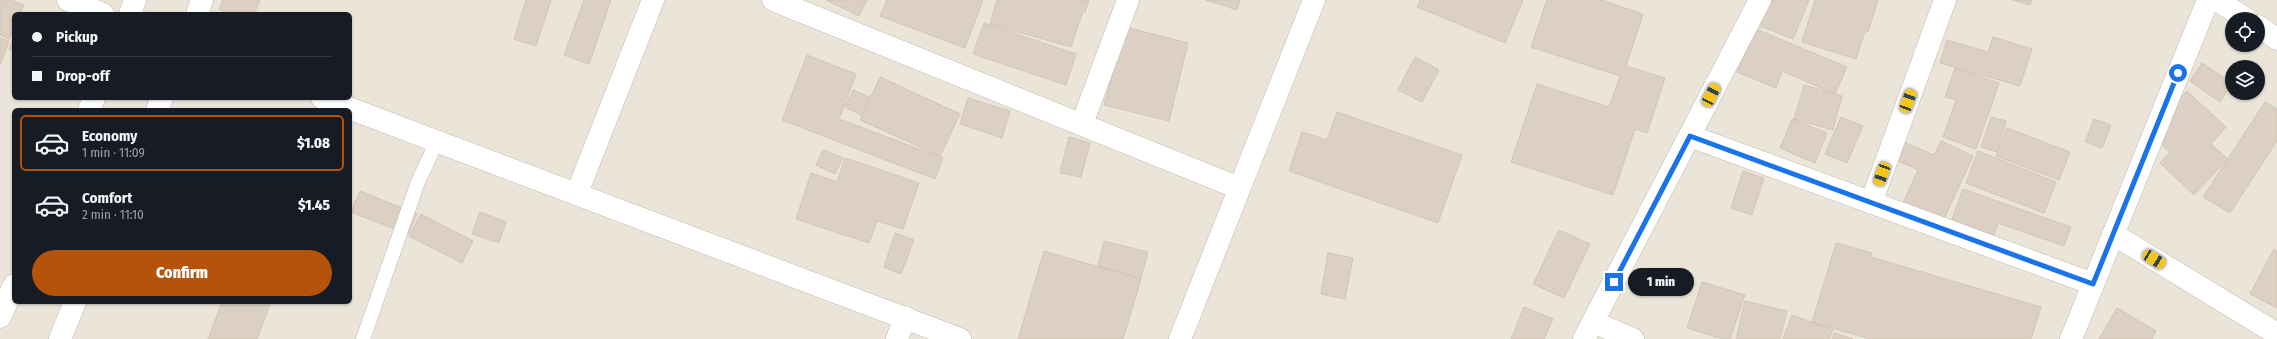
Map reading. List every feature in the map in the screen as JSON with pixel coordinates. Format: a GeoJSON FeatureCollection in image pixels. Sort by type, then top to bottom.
{"type":"FeatureCollection","features":[{"type":"Feature","properties":{"kind":"street"},"geometry":{"type":"LineString","coordinates":[[68,0],[98,12]]}},
{"type":"Feature","properties":{"kind":"street"},"geometry":{"type":"LineString","coordinates":[[131,12],[136,0]]}},
{"type":"Feature","properties":{"kind":"street"},"geometry":{"type":"LineString","coordinates":[[197,12],[202,0]]}},
{"type":"Feature","properties":{"kind":"street"},"geometry":{"type":"LineString","coordinates":[[577,194],[653,0]]}},
{"type":"Feature","properties":{"kind":"street"},"geometry":{"type":"LineString","coordinates":[[773,0],[1239,188]]}},
{"type":"Feature","properties":{"kind":"street"},"geometry":{"type":"LineString","coordinates":[[1082,124],[1128,0]]}},
{"type":"Feature","properties":{"kind":"street"},"geometry":{"type":"LineString","coordinates":[[1180,339],[1314,0]]}},
{"type":"Feature","properties":{"kind":"street"},"geometry":{"type":"LineString","coordinates":[[1634,339],[1588,331],[1760,0]]}},
{"type":"Feature","properties":{"kind":"street"},"geometry":{"type":"LineString","coordinates":[[1871,203],[1945,0]]}},
{"type":"Feature","properties":{"kind":"street"},"geometry":{"type":"LineString","coordinates":[[2071,339],[2208,0]]}},
{"type":"Feature","properties":{"kind":"street"},"geometry":{"type":"LineString","coordinates":[[2217,0],[2235,12]]}},
{"type":"Feature","properties":{"kind":"street"},"geometry":{"type":"LineString","coordinates":[[2265,30],[2277,38]]}},
{"type":"Feature","properties":{"kind":"street"},"geometry":{"type":"LineString","coordinates":[[327,100],[349,108]]}},
{"type":"Feature","properties":{"kind":"street"},"geometry":{"type":"LineString","coordinates":[[352,109],[960,339]]}},
{"type":"Feature","properties":{"kind":"street"},"geometry":{"type":"LineString","coordinates":[[1690,136],[2093,284]]}},
{"type":"Feature","properties":{"kind":"street"},"geometry":{"type":"LineString","coordinates":[[2114,234],[2277,334]]}},
{"type":"Feature","properties":{"kind":"street"},"geometry":{"type":"LineString","coordinates":[[0,317],[12,290]]}},
{"type":"Feature","properties":{"kind":"street"},"geometry":{"type":"LineString","coordinates":[[60,339],[74,304]]}},
{"type":"Feature","properties":{"kind":"street"},"geometry":{"type":"LineString","coordinates":[[897,339],[905,317]]}},
{"type":"Feature","properties":{"kind":"lane"},"geometry":{"type":"LineString","coordinates":[[363,339],[418,182],[437,141]]}},
{"type":"Feature","properties":{"kind":"shaded area"},"geometry":{"type":"Polygon","coordinates":[[[0,0],[2277,0],[2277,339],[0,339],[0,0]]]}},
{"type":"Feature","properties":{"kind":"building"},"geometry":{"type":"Polygon","coordinates":[[[0,0],[11,0],[24,5],[21,12],[12,12],[12,33],[9,39],[0,35],[0,0]]]}},
{"type":"Feature","properties":{"kind":"building"},"geometry":{"type":"Polygon","coordinates":[[[223,0],[260,0],[255,12],[226,12],[219,9],[223,0]]]}},
{"type":"Feature","properties":{"kind":"building"},"geometry":{"type":"Polygon","coordinates":[[[526,0],[551,0],[536,46],[514,39],[526,0]]]}},
{"type":"Feature","properties":{"kind":"building"},"geometry":{"type":"Polygon","coordinates":[[[584,0],[611,0],[589,64],[564,55],[584,0]]]}},
{"type":"Feature","properties":{"kind":"building"},"geometry":{"type":"Polygon","coordinates":[[[826,0],[867,0],[859,16],[826,0]]]}},
{"type":"Feature","properties":{"kind":"building"},"geometry":{"type":"Polygon","coordinates":[[[887,0],[983,0],[965,48],[880,16],[887,0]]]}},
{"type":"Feature","properties":{"kind":"building"},"geometry":{"type":"Polygon","coordinates":[[[997,0],[1089,0],[1085,12],[1083,11],[1071,47],[990,24],[997,0]]]}},
{"type":"Feature","properties":{"kind":"building"},"geometry":{"type":"Polygon","coordinates":[[[1206,0],[1240,0],[1237,10],[1206,0]]]}},
{"type":"Feature","properties":{"kind":"building"},"geometry":{"type":"Polygon","coordinates":[[[1420,0],[1523,0],[1505,43],[1417,7],[1420,0]]]}},
{"type":"Feature","properties":{"kind":"building"},"geometry":{"type":"Polygon","coordinates":[[[1547,0],[1601,0],[1643,14],[1626,66],[1665,78],[1647,133],[1635,129],[1613,195],[1511,162],[1537,84],[1609,107],[1620,76],[1531,47],[1547,0]]]}},
{"type":"Feature","properties":{"kind":"building"},"geometry":{"type":"Polygon","coordinates":[[[1762,0],[1809,0],[1793,39],[1752,23],[1762,0]]]}},
{"type":"Feature","properties":{"kind":"building"},"geometry":{"type":"Polygon","coordinates":[[[1815,0],[1878,0],[1868,32],[1865,31],[1856,59],[1802,42],[1815,0]]]}},
{"type":"Feature","properties":{"kind":"building"},"geometry":{"type":"Polygon","coordinates":[[[2013,0],[2032,0],[2030,5],[2013,0]]]}},
{"type":"Feature","properties":{"kind":"building"},"geometry":{"type":"Polygon","coordinates":[[[984,23],[1076,54],[1066,85],[973,54],[984,23]]]}},
{"type":"Feature","properties":{"kind":"building"},"geometry":{"type":"Polygon","coordinates":[[[1125,27],[1188,43],[1169,121],[1104,105],[1125,27]]]}},
{"type":"Feature","properties":{"kind":"building"},"geometry":{"type":"Polygon","coordinates":[[[1756,29],[1847,67],[1835,94],[1782,71],[1776,88],[1737,72],[1756,29]]]}},
{"type":"Feature","properties":{"kind":"building"},"geometry":{"type":"Polygon","coordinates":[[[1993,37],[2032,49],[2020,86],[1940,63],[1947,40],[1988,52],[1993,37]]]}},
{"type":"Feature","properties":{"kind":"building"},"geometry":{"type":"Polygon","coordinates":[[[0,38],[9,41],[0,65],[0,38]]]}},
{"type":"Feature","properties":{"kind":"building"},"geometry":{"type":"Polygon","coordinates":[[[12,43],[12,50],[9,49],[12,43]]]}},
{"type":"Feature","properties":{"kind":"building"},"geometry":{"type":"Polygon","coordinates":[[[807,55],[856,74],[839,119],[943,158],[935,179],[782,120],[807,55]]]}},
{"type":"Feature","properties":{"kind":"building"},"geometry":{"type":"Polygon","coordinates":[[[1415,57],[1439,70],[1422,102],[1398,90],[1415,57]]]}},
{"type":"Feature","properties":{"kind":"building"},"geometry":{"type":"Polygon","coordinates":[[[2202,63],[2225,78],[2225,94],[2220,102],[2190,81],[2202,63]]]}},
{"type":"Feature","properties":{"kind":"building"},"geometry":{"type":"Polygon","coordinates":[[[1955,68],[1999,83],[1976,149],[1943,137],[1956,100],[1945,97],[1955,68]]]}},
{"type":"Feature","properties":{"kind":"building"},"geometry":{"type":"Polygon","coordinates":[[[880,77],[960,114],[940,156],[860,120],[880,77]]]}},
{"type":"Feature","properties":{"kind":"building"},"geometry":{"type":"Polygon","coordinates":[[[1804,85],[1842,96],[1833,130],[1794,119],[1804,85]]]}},
{"type":"Feature","properties":{"kind":"building"},"geometry":{"type":"Polygon","coordinates":[[[853,90],[869,97],[861,115],[845,107],[853,90]]]}},
{"type":"Feature","properties":{"kind":"building"},"geometry":{"type":"Polygon","coordinates":[[[2187,91],[2226,127],[2211,144],[2228,159],[2194,195],[2160,163],[2170,152],[2149,133],[2187,91]]]}},
{"type":"Feature","properties":{"kind":"building"},"geometry":{"type":"Polygon","coordinates":[[[968,98],[1010,111],[1002,138],[960,124],[968,98]]]}},
{"type":"Feature","properties":{"kind":"building"},"geometry":{"type":"Polygon","coordinates":[[[2265,102],[2277,109],[2277,141],[2230,213],[2203,197],[2265,102]]]}},
{"type":"Feature","properties":{"kind":"building"},"geometry":{"type":"Polygon","coordinates":[[[1337,112],[1462,155],[1438,223],[1289,171],[1302,132],[1327,140],[1337,112]]]}},
{"type":"Feature","properties":{"kind":"building"},"geometry":{"type":"Polygon","coordinates":[[[1841,117],[1863,126],[1847,163],[1825,154],[1841,117]]]}},
{"type":"Feature","properties":{"kind":"building"},"geometry":{"type":"Polygon","coordinates":[[[1991,117],[2006,121],[1997,152],[1981,147],[1991,117]]]}},
{"type":"Feature","properties":{"kind":"building"},"geometry":{"type":"Polygon","coordinates":[[[1792,119],[1827,133],[1815,163],[1780,148],[1792,119]]]}},
{"type":"Feature","properties":{"kind":"building"},"geometry":{"type":"Polygon","coordinates":[[[2094,119],[2111,125],[2102,148],[2085,142],[2094,119]]]}},
{"type":"Feature","properties":{"kind":"building"},"geometry":{"type":"Polygon","coordinates":[[[2007,128],[2070,152],[2059,180],[1996,156],[2007,128]]]}},
{"type":"Feature","properties":{"kind":"building"},"geometry":{"type":"Polygon","coordinates":[[[1069,137],[1090,143],[1081,177],[1060,173],[1069,137]]]}},
{"type":"Feature","properties":{"kind":"building"},"geometry":{"type":"Polygon","coordinates":[[[1899,140],[1934,155],[1941,141],[1973,156],[1943,221],[1903,203],[1918,170],[1892,158],[1899,140]]]}},
{"type":"Feature","properties":{"kind":"building"},"geometry":{"type":"Polygon","coordinates":[[[823,150],[843,158],[835,174],[816,165],[823,150]]]}},
{"type":"Feature","properties":{"kind":"building"},"geometry":{"type":"Polygon","coordinates":[[[1978,151],[2056,182],[2044,213],[1966,183],[1978,151]]]}},
{"type":"Feature","properties":{"kind":"building"},"geometry":{"type":"Polygon","coordinates":[[[845,158],[919,183],[903,229],[877,221],[869,243],[796,219],[811,173],[837,182],[845,158]]]}},
{"type":"Feature","properties":{"kind":"building"},"geometry":{"type":"Polygon","coordinates":[[[1743,171],[1764,178],[1752,215],[1731,208],[1743,171]]]}},
{"type":"Feature","properties":{"kind":"building"},"geometry":{"type":"Polygon","coordinates":[[[1963,189],[2071,227],[2064,246],[1998,223],[1994,235],[1952,219],[1963,189]]]}},
{"type":"Feature","properties":{"kind":"building"},"geometry":{"type":"Polygon","coordinates":[[[360,191],[417,214],[408,234],[352,212],[360,191]]]}},
{"type":"Feature","properties":{"kind":"building"},"geometry":{"type":"Polygon","coordinates":[[[480,212],[506,222],[499,243],[472,234],[480,212]]]}},
{"type":"Feature","properties":{"kind":"building"},"geometry":{"type":"Polygon","coordinates":[[[421,214],[473,241],[462,263],[409,236],[421,214]]]}},
{"type":"Feature","properties":{"kind":"building"},"geometry":{"type":"Polygon","coordinates":[[[1559,230],[1590,244],[1564,298],[1533,284],[1559,230]]]}},
{"type":"Feature","properties":{"kind":"building"},"geometry":{"type":"Polygon","coordinates":[[[895,233],[914,240],[901,274],[884,267],[895,233]]]}},
{"type":"Feature","properties":{"kind":"building"},"geometry":{"type":"Polygon","coordinates":[[[1104,241],[1148,252],[1141,278],[1098,266],[1104,241]]]}},
{"type":"Feature","properties":{"kind":"building"},"geometry":{"type":"Polygon","coordinates":[[[1836,243],[1872,253],[1871,257],[2041,307],[2031,339],[1870,339],[1812,322],[1836,243]]]}},
{"type":"Feature","properties":{"kind":"building"},"geometry":{"type":"Polygon","coordinates":[[[2274,249],[2277,251],[2277,308],[2250,294],[2274,249]]]}},
{"type":"Feature","properties":{"kind":"building"},"geometry":{"type":"Polygon","coordinates":[[[1044,251],[1141,279],[1123,339],[1018,339],[1044,251]]]}},
{"type":"Feature","properties":{"kind":"building"},"geometry":{"type":"Polygon","coordinates":[[[1328,253],[1353,258],[1345,299],[1321,294],[1328,253]]]}},
{"type":"Feature","properties":{"kind":"building"},"geometry":{"type":"Polygon","coordinates":[[[1702,282],[1745,295],[1730,339],[1723,339],[1687,328],[1702,282]]]}},
{"type":"Feature","properties":{"kind":"building"},"geometry":{"type":"Polygon","coordinates":[[[1745,301],[1787,311],[1780,339],[1736,339],[1745,301]]]}},
{"type":"Feature","properties":{"kind":"building"},"geometry":{"type":"Polygon","coordinates":[[[221,304],[270,304],[257,339],[208,339],[221,304]]]}},
{"type":"Feature","properties":{"kind":"building"},"geometry":{"type":"Polygon","coordinates":[[[1524,307],[1553,319],[1544,339],[1511,339],[1524,307]]]}},
{"type":"Feature","properties":{"kind":"building"},"geometry":{"type":"Polygon","coordinates":[[[2117,308],[2156,331],[2152,339],[2099,339],[2117,308]]]}},
{"type":"Feature","properties":{"kind":"building"},"geometry":{"type":"Polygon","coordinates":[[[1792,315],[1833,330],[1829,339],[1783,339],[1792,315]]]}},
{"type":"Feature","properties":{"kind":"building"},"geometry":{"type":"Polygon","coordinates":[[[1834,333],[1853,339],[1832,339],[1834,333]]]}},
{"type":"Feature","properties":{"kind":"route"},"geometry":{"type":"LineString","coordinates":[[1614,282],[1690,136],[2093,284],[2178,73]]}}]}
